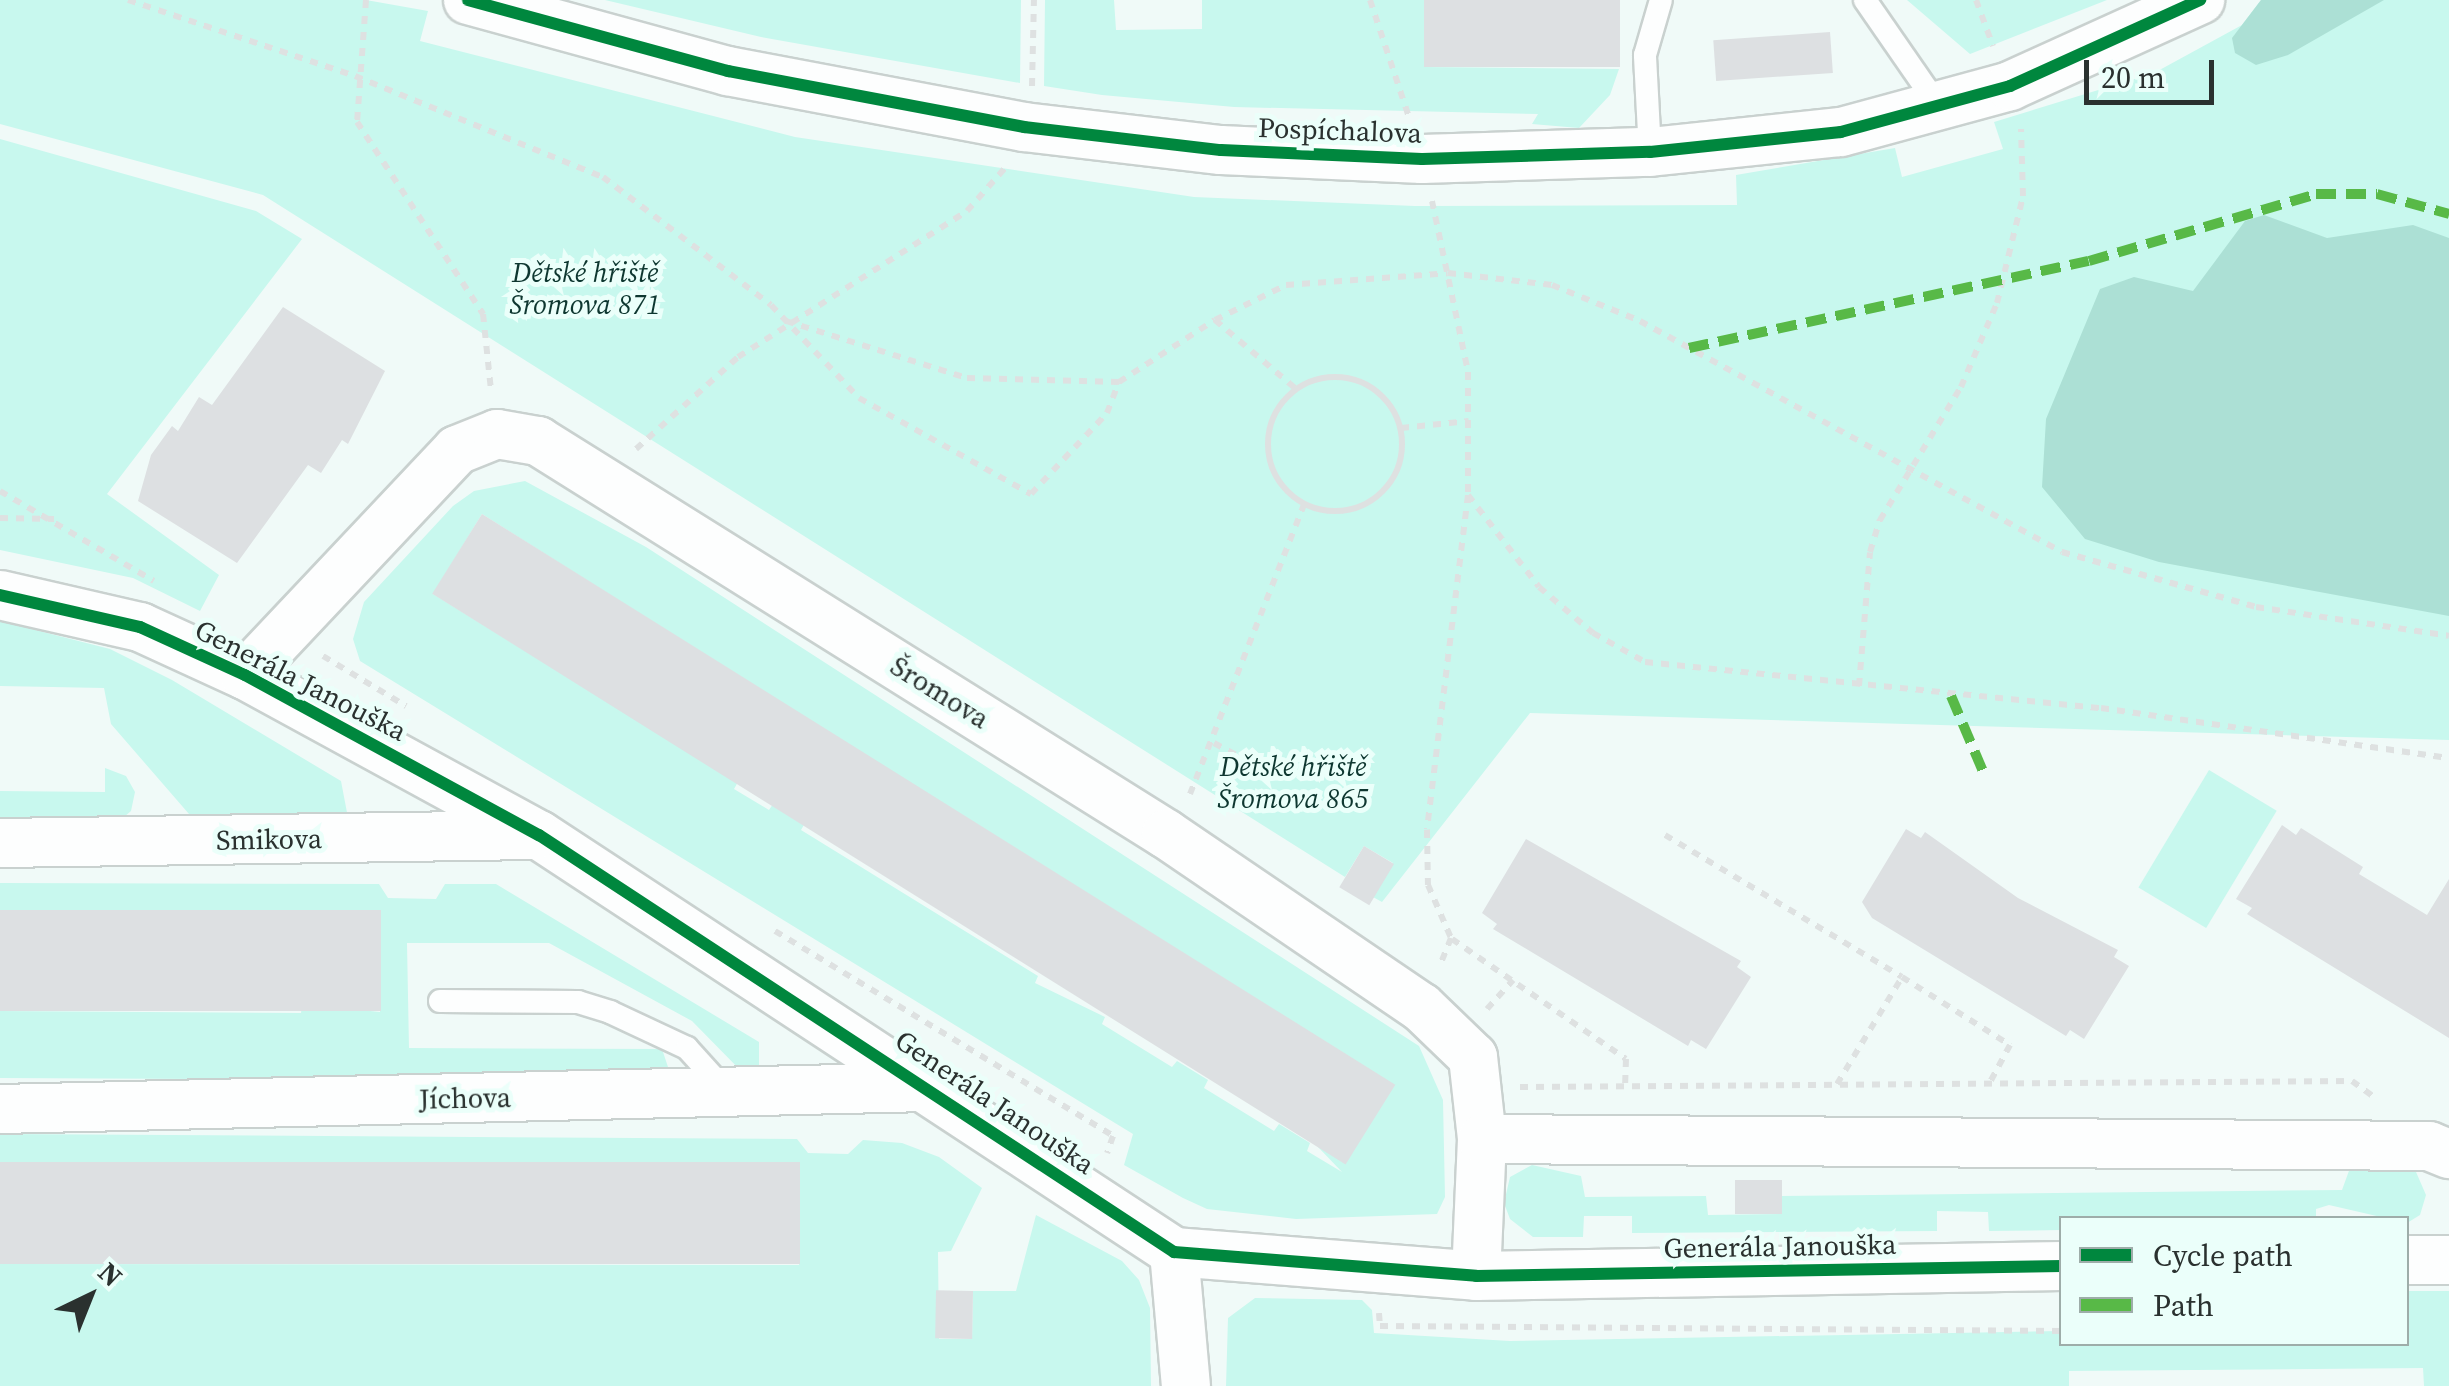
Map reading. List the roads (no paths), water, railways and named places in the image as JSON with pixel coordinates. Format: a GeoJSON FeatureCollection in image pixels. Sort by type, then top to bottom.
{"type":"FeatureCollection","features":[{"type":"Feature","properties":{"kind":"street","name":"Pospíchalova"},"geometry":{"type":"LineString","coordinates":[[468,0],[728,72],[1028,112],[1220,150],[1422,159],[1650,152],[1841,132],[2010,86],[2200,0]]}},
{"type":"Feature","properties":{"kind":"street","name":"Šromova"},"geometry":{"type":"LineString","coordinates":[[245,675],[458,450],[497,434],[538,441],[1166,834],[1421,1007],[1474,1057],[1482,1139],[1476,1276]]}},
{"type":"Feature","properties":{"kind":"street","name":"Generála Janouška"},"geometry":{"type":"LineString","coordinates":[[0,595],[140,627],[245,675],[538,835],[930,1087],[1174,1252],[1476,1276],[2059,1266]]}},
{"type":"Feature","properties":{"kind":"street","name":"Smikova"},"geometry":{"type":"LineString","coordinates":[[0,843],[538,835]]}},
{"type":"Feature","properties":{"kind":"street","name":"Jíchova"},"geometry":{"type":"LineString","coordinates":[[0,1109],[930,1087]]}},
{"type":"Feature","properties":{"kind":"street"},"geometry":{"type":"LineString","coordinates":[[1482,1139],[2429,1146],[2449,1154]]}},
{"type":"Feature","properties":{"kind":"street"},"geometry":{"type":"LineString","coordinates":[[1174,1252],[1186,1386]]}},
{"type":"Feature","properties":{"kind":"street"},"geometry":{"type":"LineString","coordinates":[[2409,1260],[2449,1260]]}},
{"type":"Feature","properties":{"kind":"lane"},"geometry":{"type":"LineString","coordinates":[[1650,152],[1645,55],[1661,0]]}},
{"type":"Feature","properties":{"kind":"lane"},"geometry":{"type":"LineString","coordinates":[[1864,0],[1939,107]]}},
{"type":"Feature","properties":{"kind":"lane"},"geometry":{"type":"LineString","coordinates":[[440,1001],[578,1002],[610,1012],[687,1048],[727,1092]]}},
{"type":"Feature","properties":{"kind":"park label","name":"Dětské hřiště Šromova 871"},"geometry":{"type":"Point","coordinates":[585,288]}},
{"type":"Feature","properties":{"kind":"park label","name":"Dětské hřiště Šromova 865"},"geometry":{"type":"Point","coordinates":[1293,782]}}]}
